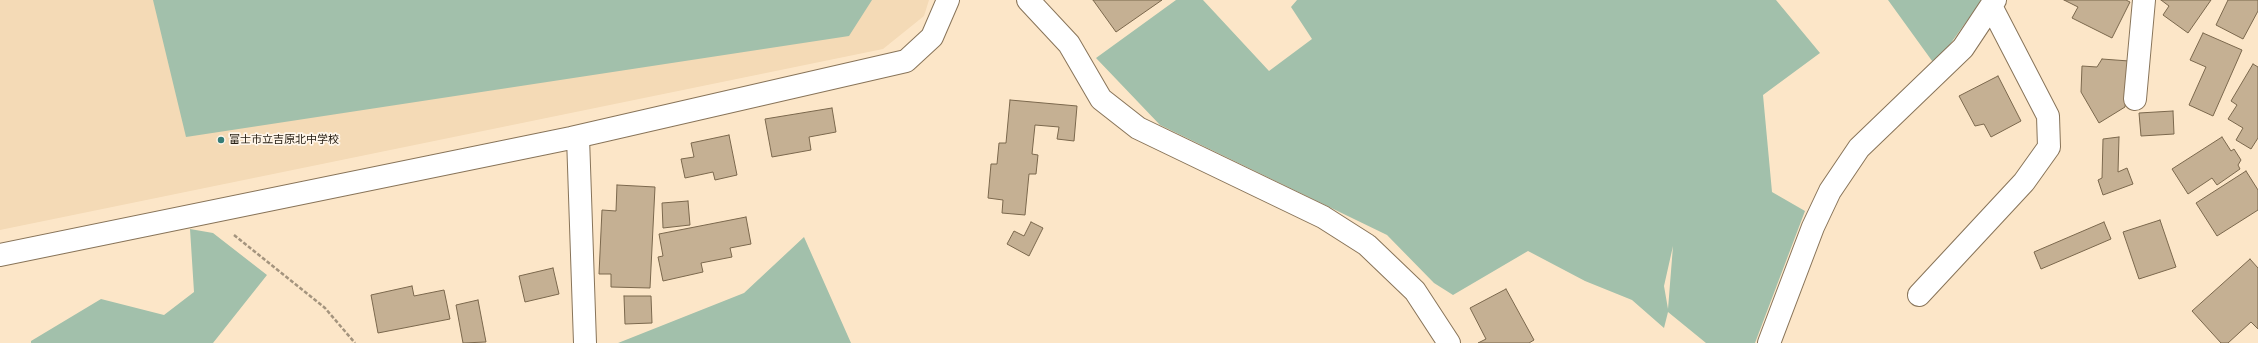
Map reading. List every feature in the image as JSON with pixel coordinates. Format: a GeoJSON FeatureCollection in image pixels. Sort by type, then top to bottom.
{"type":"FeatureCollection","features":[{"type":"Feature","properties":{"kind":"street"},"geometry":{"type":"LineString","coordinates":[[0,255],[578,137],[906,61],[932,37],[948,0]]}},
{"type":"Feature","properties":{"kind":"street"},"geometry":{"type":"LineString","coordinates":[[1028,0],[1069,44],[1101,100],[1138,128],[1323,217],[1367,245],[1415,291],[1449,343]]}},
{"type":"Feature","properties":{"kind":"street"},"geometry":{"type":"LineString","coordinates":[[2135,99],[2144,0]]}},
{"type":"Feature","properties":{"kind":"street"},"geometry":{"type":"LineString","coordinates":[[1920,295],[2024,182],[2049,147],[2048,116],[1993,3]]}},
{"type":"Feature","properties":{"kind":"street"},"geometry":{"type":"LineString","coordinates":[[1769,343],[1813,226],[1830,191],[1859,148],[1963,48],[1993,3]]}},
{"type":"Feature","properties":{"kind":"street"},"geometry":{"type":"LineString","coordinates":[[578,137],[584,343]]}},
{"type":"Feature","properties":{"kind":"path"},"geometry":{"type":"LineString","coordinates":[[202,213],[224,227],[325,308],[355,343]]}},
{"type":"Feature","properties":{"kind":"shaded area","name":"富士市立吉原北中学校"},"geometry":{"type":"Polygon","coordinates":[[[0,0],[929,0],[924,16],[883,49],[0,230],[0,0]]]}},
{"type":"Feature","properties":{"kind":"green space"},"geometry":{"type":"Polygon","coordinates":[[[153,0],[872,0],[849,36],[186,137],[153,0]]]}},
{"type":"Feature","properties":{"kind":"green space"},"geometry":{"type":"Polygon","coordinates":[[[1176,0],[1203,0],[1269,71],[1312,39],[1291,7],[1297,0],[1776,0],[1820,53],[1763,95],[1772,192],[1805,211],[1755,343],[1706,343],[1668,312],[1664,328],[1632,300],[1585,281],[1528,251],[1453,295],[1434,283],[1387,235],[1160,125],[1096,58],[1176,0]],[[1673,246],[1664,286],[1668,309],[1673,246]]]}},
{"type":"Feature","properties":{"kind":"green space"},"geometry":{"type":"Polygon","coordinates":[[[1888,0],[1982,0],[1935,65],[1888,0]]]}},
{"type":"Feature","properties":{"kind":"green space"},"geometry":{"type":"Polygon","coordinates":[[[190,229],[213,233],[267,275],[213,343],[31,343],[31,341],[101,299],[164,315],[194,292],[190,229]]]}},
{"type":"Feature","properties":{"kind":"green space"},"geometry":{"type":"Polygon","coordinates":[[[804,237],[851,343],[618,343],[744,293],[804,237]]]}},
{"type":"Feature","properties":{"kind":"building"},"geometry":{"type":"Polygon","coordinates":[[[1093,0],[1162,0],[1116,32],[1093,0]]]}},
{"type":"Feature","properties":{"kind":"building"},"geometry":{"type":"Polygon","coordinates":[[[2064,0],[2126,0],[2130,2],[2112,38],[2072,18],[2078,7],[2064,0]]]}},
{"type":"Feature","properties":{"kind":"building"},"geometry":{"type":"Polygon","coordinates":[[[2161,0],[2211,0],[2188,33],[2163,15],[2169,6],[2161,0]]]}},
{"type":"Feature","properties":{"kind":"building"},"geometry":{"type":"Polygon","coordinates":[[[2228,0],[2258,0],[2258,11],[2243,39],[2216,25],[2228,0]]]}},
{"type":"Feature","properties":{"kind":"building"},"geometry":{"type":"Polygon","coordinates":[[[2203,33],[2242,50],[2213,116],[2189,105],[2206,67],[2190,60],[2203,33]]]}},
{"type":"Feature","properties":{"kind":"building"},"geometry":{"type":"Polygon","coordinates":[[[2102,59],[2129,61],[2125,107],[2099,123],[2081,92],[2082,66],[2097,67],[2102,59]]]}},
{"type":"Feature","properties":{"kind":"building"},"geometry":{"type":"Polygon","coordinates":[[[2253,64],[2258,67],[2258,138],[2251,149],[2236,140],[2243,128],[2228,119],[2237,105],[2231,101],[2253,64]]]}},
{"type":"Feature","properties":{"kind":"building"},"geometry":{"type":"Polygon","coordinates":[[[1998,76],[2021,121],[1991,137],[1984,124],[1975,126],[1959,96],[1998,76]]]}},
{"type":"Feature","properties":{"kind":"building"},"geometry":{"type":"Polygon","coordinates":[[[1010,100],[1077,106],[1074,141],[1057,139],[1059,127],[1035,125],[1032,154],[1038,155],[1036,174],[1029,174],[1025,215],[1002,213],[1003,200],[988,198],[991,164],[997,164],[999,143],[1006,143],[1010,100]]]}},
{"type":"Feature","properties":{"kind":"building"},"geometry":{"type":"Polygon","coordinates":[[[832,108],[836,132],[809,137],[811,150],[772,157],[765,119],[832,108]]]}},
{"type":"Feature","properties":{"kind":"building"},"geometry":{"type":"Polygon","coordinates":[[[2173,111],[2174,134],[2141,136],[2139,113],[2173,111]]]}},
{"type":"Feature","properties":{"kind":"building"},"geometry":{"type":"Polygon","coordinates":[[[729,135],[737,175],[715,180],[713,172],[685,178],[681,159],[694,157],[691,143],[729,135]]]}},
{"type":"Feature","properties":{"kind":"building"},"geometry":{"type":"Polygon","coordinates":[[[2119,137],[2118,172],[2127,168],[2133,184],[2103,195],[2098,180],[2102,178],[2103,139],[2119,137]]]}},
{"type":"Feature","properties":{"kind":"building"},"geometry":{"type":"Polygon","coordinates":[[[2222,137],[2231,151],[2234,149],[2241,160],[2238,165],[2240,169],[2217,185],[2212,178],[2188,194],[2172,169],[2222,137]]]}},
{"type":"Feature","properties":{"kind":"building"},"geometry":{"type":"Polygon","coordinates":[[[2246,171],[2258,190],[2258,210],[2217,236],[2196,203],[2246,171]]]}},
{"type":"Feature","properties":{"kind":"building"},"geometry":{"type":"Polygon","coordinates":[[[617,185],[655,187],[650,288],[611,287],[611,274],[599,274],[602,210],[616,211],[617,185]]]}},
{"type":"Feature","properties":{"kind":"building"},"geometry":{"type":"Polygon","coordinates":[[[688,201],[690,225],[663,228],[662,203],[688,201]]]}},
{"type":"Feature","properties":{"kind":"building"},"geometry":{"type":"Polygon","coordinates":[[[746,217],[751,244],[730,248],[732,257],[701,263],[703,272],[663,281],[658,257],[663,256],[659,234],[746,217]]]}},
{"type":"Feature","properties":{"kind":"building"},"geometry":{"type":"Polygon","coordinates":[[[2160,220],[2176,267],[2139,279],[2123,232],[2160,220]]]}},
{"type":"Feature","properties":{"kind":"building"},"geometry":{"type":"Polygon","coordinates":[[[1031,222],[1043,228],[1029,256],[1007,244],[1014,231],[1024,236],[1031,222]]]}},
{"type":"Feature","properties":{"kind":"building"},"geometry":{"type":"Polygon","coordinates":[[[2104,222],[2111,239],[2041,269],[2034,252],[2104,222]]]}},
{"type":"Feature","properties":{"kind":"building"},"geometry":{"type":"Polygon","coordinates":[[[2250,259],[2258,268],[2258,329],[2251,322],[2228,343],[2221,343],[2192,311],[2250,259]]]}},
{"type":"Feature","properties":{"kind":"building"},"geometry":{"type":"Polygon","coordinates":[[[553,268],[559,294],[525,302],[519,276],[553,268]]]}},
{"type":"Feature","properties":{"kind":"building"},"geometry":{"type":"Polygon","coordinates":[[[412,286],[414,296],[444,290],[450,319],[378,333],[371,295],[412,286]]]}},
{"type":"Feature","properties":{"kind":"building"},"geometry":{"type":"Polygon","coordinates":[[[1506,289],[1534,340],[1529,343],[1478,343],[1486,339],[1470,308],[1506,289]]]}},
{"type":"Feature","properties":{"kind":"building"},"geometry":{"type":"Polygon","coordinates":[[[624,296],[651,296],[652,323],[625,324],[624,296]]]}},
{"type":"Feature","properties":{"kind":"building"},"geometry":{"type":"Polygon","coordinates":[[[478,300],[486,342],[463,343],[456,305],[478,300]]]}},
{"type":"Feature","properties":{"kind":"place","name":"富士市立吉原北中学校"},"geometry":{"type":"Point","coordinates":[221,140]}}]}
